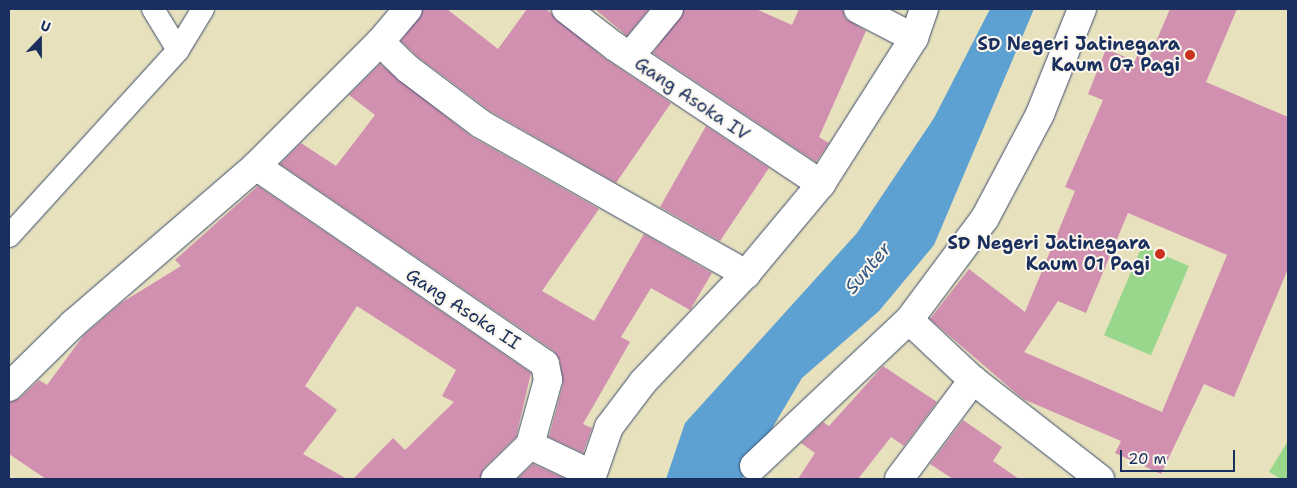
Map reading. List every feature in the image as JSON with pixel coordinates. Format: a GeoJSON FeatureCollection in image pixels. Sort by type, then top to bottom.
{"type":"FeatureCollection","features":[{"type":"Feature","properties":{"kind":"street"},"geometry":{"type":"LineString","coordinates":[[9,388],[72,324],[256,166],[380,42],[408,9]]}},
{"type":"Feature","properties":{"kind":"street","name":"Gang Asoka IV"},"geometry":{"type":"LineString","coordinates":[[566,9],[630,56],[821,184]]}},
{"type":"Feature","properties":{"kind":"street"},"geometry":{"type":"LineString","coordinates":[[630,56],[668,9]]}},
{"type":"Feature","properties":{"kind":"street"},"geometry":{"type":"LineString","coordinates":[[858,9],[914,38]]}},
{"type":"Feature","properties":{"kind":"street"},"geometry":{"type":"LineString","coordinates":[[495,479],[530,445],[591,477],[609,427],[643,382],[746,274],[821,184],[914,38],[924,9]]}},
{"type":"Feature","properties":{"kind":"street"},"geometry":{"type":"LineString","coordinates":[[754,466],[909,320],[985,218],[1040,114],[1082,9]]}},
{"type":"Feature","properties":{"kind":"street"},"geometry":{"type":"LineString","coordinates":[[380,42],[408,69],[481,124],[746,274]]}},
{"type":"Feature","properties":{"kind":"street","name":"Gang Asoka II"},"geometry":{"type":"LineString","coordinates":[[256,166],[545,364],[548,380],[530,445]]}},
{"type":"Feature","properties":{"kind":"street"},"geometry":{"type":"LineString","coordinates":[[909,320],[972,380],[1100,479]]}},
{"type":"Feature","properties":{"kind":"street"},"geometry":{"type":"LineString","coordinates":[[900,479],[972,380]]}},
{"type":"Feature","properties":{"kind":"lane"},"geometry":{"type":"LineString","coordinates":[[153,9],[178,50]]}},
{"type":"Feature","properties":{"kind":"lane"},"geometry":{"type":"LineString","coordinates":[[9,236],[178,50],[203,9]]}},
{"type":"Feature","properties":{"kind":"green space"},"geometry":{"type":"Polygon","coordinates":[[[1142,246],[1189,266],[1151,355],[1104,335],[1142,246]]]}},
{"type":"Feature","properties":{"kind":"green space"},"geometry":{"type":"Polygon","coordinates":[[[1288,441],[1288,479],[1281,479],[1269,472],[1288,441]]]}},
{"type":"Feature","properties":{"kind":"water","name":"Sunter"},"geometry":{"type":"Polygon","coordinates":[[[990,9],[1034,9],[934,245],[879,311],[802,378],[742,479],[666,479],[685,423],[857,233],[934,118],[990,9]]]}},
{"type":"Feature","properties":{"kind":"building"},"geometry":{"type":"Polygon","coordinates":[[[423,9],[447,9],[498,49],[527,9],[546,9],[604,58],[671,103],[616,183],[490,111],[418,57],[401,41],[423,9]]]}},
{"type":"Feature","properties":{"kind":"building"},"geometry":{"type":"Polygon","coordinates":[[[595,9],[649,9],[627,36],[595,9]]]}},
{"type":"Feature","properties":{"kind":"building"},"geometry":{"type":"Polygon","coordinates":[[[684,9],[756,9],[792,25],[799,9],[843,9],[845,18],[866,31],[819,137],[829,143],[816,162],[653,53],[684,9]]]}},
{"type":"Feature","properties":{"kind":"building"},"geometry":{"type":"Polygon","coordinates":[[[1170,9],[1237,9],[1206,82],[1288,117],[1288,269],[1234,397],[1204,384],[1161,474],[1115,453],[1121,441],[1023,399],[930,319],[969,269],[1025,312],[1075,191],[1065,187],[1103,100],[1088,94],[1106,49],[1135,61],[1138,53],[1149,58],[1170,9]],[[1128,213],[1086,313],[1058,301],[1024,352],[1162,412],[1227,255],[1128,213]]]}},
{"type":"Feature","properties":{"kind":"building"},"geometry":{"type":"Polygon","coordinates":[[[380,64],[472,137],[599,209],[542,291],[594,321],[644,234],[712,273],[690,310],[651,288],[621,337],[630,342],[583,424],[592,428],[583,453],[549,437],[563,384],[560,361],[554,351],[280,164],[301,143],[336,166],[375,115],[349,95],[380,64]]]}},
{"type":"Feature","properties":{"kind":"building"},"geometry":{"type":"Polygon","coordinates":[[[706,126],[769,168],[720,241],[660,207],[706,126]]]}},
{"type":"Feature","properties":{"kind":"building"},"geometry":{"type":"Polygon","coordinates":[[[258,186],[531,373],[516,437],[484,468],[480,479],[353,479],[393,438],[405,450],[454,402],[442,396],[456,370],[357,306],[305,386],[337,410],[303,454],[347,479],[46,479],[9,454],[9,402],[20,398],[39,380],[47,385],[84,335],[121,303],[181,266],[175,260],[258,186]]]}},
{"type":"Feature","properties":{"kind":"building"},"geometry":{"type":"Polygon","coordinates":[[[883,366],[937,402],[904,446],[891,437],[858,479],[798,479],[815,453],[801,443],[823,422],[829,426],[883,366]]]}},
{"type":"Feature","properties":{"kind":"building"},"geometry":{"type":"Polygon","coordinates":[[[963,420],[1002,447],[993,461],[1019,479],[953,479],[930,464],[963,420]]]}},
{"type":"Feature","properties":{"kind":"building"},"geometry":{"type":"Polygon","coordinates":[[[533,464],[566,479],[517,479],[533,464]]]}},
{"type":"Feature","properties":{"kind":"place","name":"SD Negeri Jatinegara Kaum 07 Pagi"},"geometry":{"type":"Point","coordinates":[1190,55]}},
{"type":"Feature","properties":{"kind":"place","name":"SD Negeri Jatinegara Kaum 01 Pagi"},"geometry":{"type":"Point","coordinates":[1160,254]}}]}
